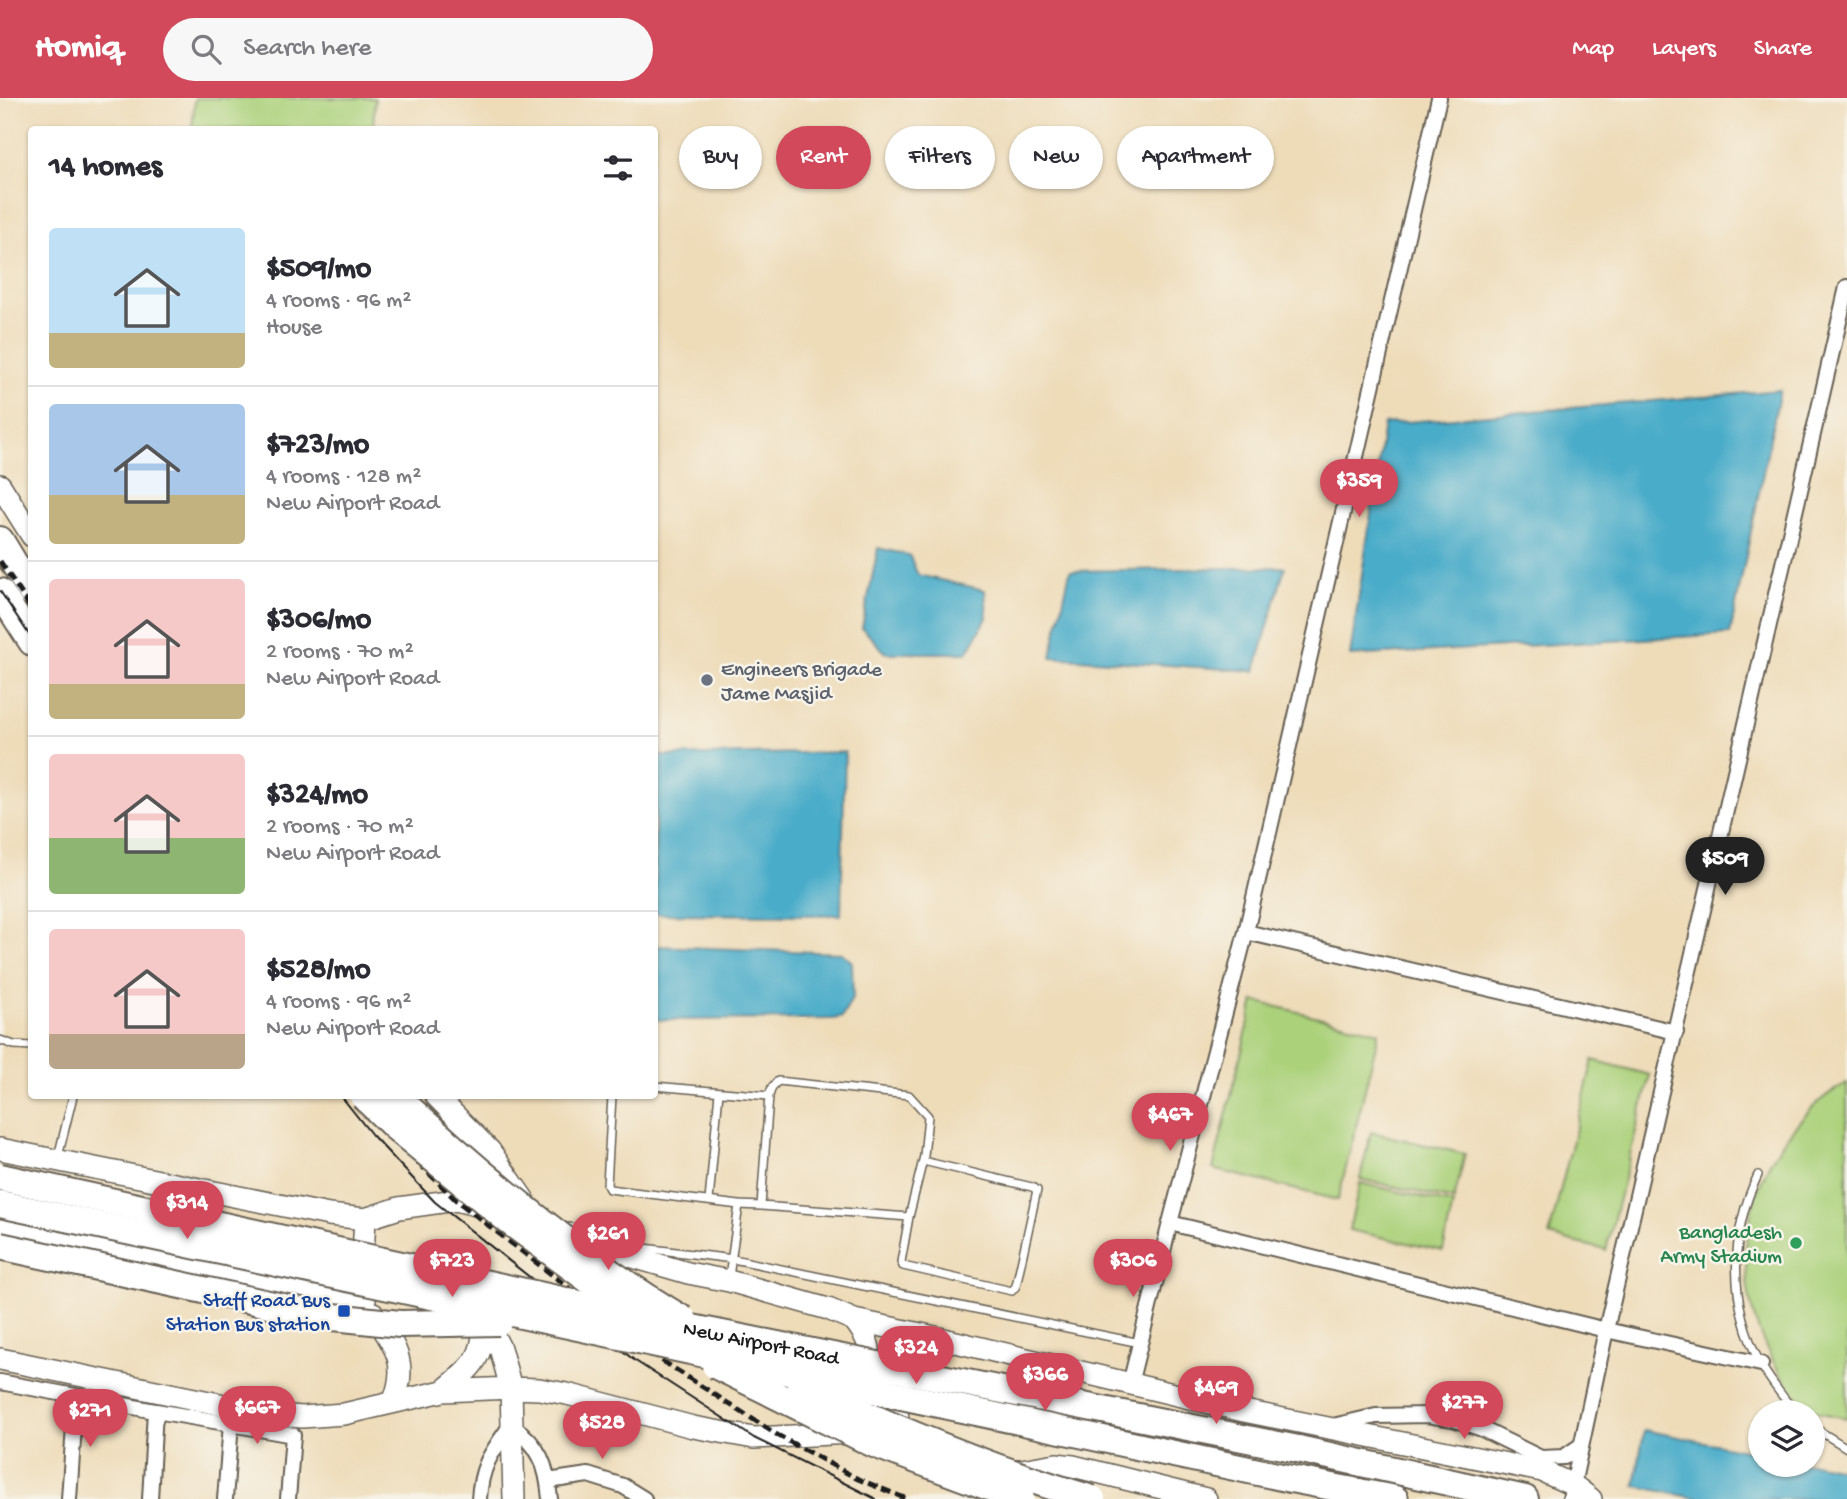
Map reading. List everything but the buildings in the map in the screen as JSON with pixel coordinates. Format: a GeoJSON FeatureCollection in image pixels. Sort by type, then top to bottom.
{"type":"FeatureCollection","features":[{"type":"Feature","properties":{"kind":"highway"},"geometry":{"type":"LineString","coordinates":[[0,540],[28,586]]}},
{"type":"Feature","properties":{"kind":"highway"},"geometry":{"type":"LineString","coordinates":[[0,592],[28,636]]}},
{"type":"Feature","properties":{"kind":"highway"},"geometry":{"type":"LineString","coordinates":[[366,1099],[395,1127],[510,1222],[600,1291],[711,1364],[874,1444],[1021,1499]]}},
{"type":"Feature","properties":{"kind":"highway"},"geometry":{"type":"LineString","coordinates":[[400,1099],[508,1192],[579,1248],[669,1311],[770,1370],[890,1427],[1052,1487],[1092,1499]]}},
{"type":"Feature","properties":{"kind":"highway","name":"New Airport Road"},"geometry":{"type":"LineString","coordinates":[[0,1177],[657,1321],[1298,1450],[1525,1499]]}},
{"type":"Feature","properties":{"kind":"highway","name":"New Airport Road"},"geometry":{"type":"LineString","coordinates":[[0,1204],[1395,1499]]}},
{"type":"Feature","properties":{"kind":"highway"},"geometry":{"type":"LineString","coordinates":[[0,1246],[353,1320],[400,1324],[539,1320]]}},
{"type":"Feature","properties":{"kind":"main road"},"geometry":{"type":"LineString","coordinates":[[0,485],[28,530]]}},
{"type":"Feature","properties":{"kind":"main road"},"geometry":{"type":"LineString","coordinates":[[439,1099],[490,1151],[539,1222]]}},
{"type":"Feature","properties":{"kind":"main road"},"geometry":{"type":"LineString","coordinates":[[0,1149],[278,1206],[365,1219],[399,1208],[456,1200],[539,1222],[609,1250],[828,1309],[854,1320],[1325,1427],[1542,1471],[1572,1492],[1591,1499]]}},
{"type":"Feature","properties":{"kind":"main road"},"geometry":{"type":"LineString","coordinates":[[207,1267],[216,1261],[222,1252],[225,1230],[222,1209],[214,1192]]}},
{"type":"Feature","properties":{"kind":"main road"},"geometry":{"type":"LineString","coordinates":[[264,1278],[250,1262],[251,1250],[256,1225],[263,1216],[278,1206]]}},
{"type":"Feature","properties":{"kind":"main road"},"geometry":{"type":"LineString","coordinates":[[365,1219],[362,1246],[365,1299],[395,1350],[401,1366],[401,1378],[394,1400]]}},
{"type":"Feature","properties":{"kind":"main road"},"geometry":{"type":"LineString","coordinates":[[0,1224],[365,1299]]}},
{"type":"Feature","properties":{"kind":"main road"},"geometry":{"type":"LineString","coordinates":[[362,1246],[422,1259],[451,1269],[468,1286],[500,1348],[511,1388],[514,1499]]}},
{"type":"Feature","properties":{"kind":"main road"},"geometry":{"type":"LineString","coordinates":[[443,1391],[477,1361],[484,1334],[482,1313]]}},
{"type":"Feature","properties":{"kind":"main road"},"geometry":{"type":"LineString","coordinates":[[830,1433],[847,1425],[857,1413],[869,1372],[870,1346],[866,1335],[854,1320]]}},
{"type":"Feature","properties":{"kind":"main road"},"geometry":{"type":"LineString","coordinates":[[901,1436],[895,1384],[902,1355],[935,1337]]}},
{"type":"Feature","properties":{"kind":"main road"},"geometry":{"type":"LineString","coordinates":[[0,1359],[268,1414],[302,1417],[344,1413],[443,1391],[539,1389],[694,1427],[754,1438],[830,1433],[901,1436],[947,1455],[996,1469],[1021,1471],[1056,1464],[1206,1499]]}},
{"type":"Feature","properties":{"kind":"main road"},"geometry":{"type":"LineString","coordinates":[[1056,1464],[1075,1371]]}},
{"type":"Feature","properties":{"kind":"street"},"geometry":{"type":"LineString","coordinates":[[1130,1384],[1245,932],[1439,98]]}},
{"type":"Feature","properties":{"kind":"street"},"geometry":{"type":"LineString","coordinates":[[1572,1492],[1606,1330],[1847,287]]}},
{"type":"Feature","properties":{"kind":"street"},"geometry":{"type":"LineString","coordinates":[[1245,932],[1676,1032]]}},
{"type":"Feature","properties":{"kind":"street"},"geometry":{"type":"LineString","coordinates":[[1170,1223],[1606,1330],[1761,1364]]}},
{"type":"Feature","properties":{"kind":"street"},"geometry":{"type":"LineString","coordinates":[[0,1382],[155,1411],[150,1499]]}},
{"type":"Feature","properties":{"kind":"street"},"geometry":{"type":"LineString","coordinates":[[69,1499],[76,1397]]}},
{"type":"Feature","properties":{"kind":"street"},"geometry":{"type":"LineString","coordinates":[[150,1499],[156,1411],[231,1424],[225,1499]]}},
{"type":"Feature","properties":{"kind":"street"},"geometry":{"type":"LineString","coordinates":[[1325,1427],[1376,1416],[1453,1419],[1482,1429],[1541,1458],[1572,1492]]}},
{"type":"Feature","properties":{"kind":"street"},"geometry":{"type":"LineString","coordinates":[[225,1499],[231,1424],[293,1435],[288,1499]]}},
{"type":"Feature","properties":{"kind":"street"},"geometry":{"type":"LineString","coordinates":[[479,1499],[483,1470],[489,1456],[511,1425],[534,1443],[548,1481],[550,1499]]}},
{"type":"Feature","properties":{"kind":"street"},"geometry":{"type":"LineString","coordinates":[[1541,1458],[1564,1457],[1580,1446]]}},
{"type":"Feature","properties":{"kind":"street"},"geometry":{"type":"LineString","coordinates":[[548,1481],[588,1475],[623,1486],[644,1499]]}},
{"type":"Feature","properties":{"kind":"lane"},"geometry":{"type":"LineString","coordinates":[[0,1040],[28,1046]]}},
{"type":"Feature","properties":{"kind":"lane"},"geometry":{"type":"LineString","coordinates":[[761,1206],[769,1096],[772,1087],[779,1081],[909,1095],[928,1116],[923,1161],[901,1262],[903,1266],[1012,1291],[1016,1286],[1037,1190],[923,1161]]}},
{"type":"Feature","properties":{"kind":"lane"},"geometry":{"type":"LineString","coordinates":[[658,1086],[769,1096]]}},
{"type":"Feature","properties":{"kind":"lane"},"geometry":{"type":"LineString","coordinates":[[709,1201],[719,1092]]}},
{"type":"Feature","properties":{"kind":"lane"},"geometry":{"type":"LineString","coordinates":[[57,1161],[72,1099]]}},
{"type":"Feature","properties":{"kind":"lane"},"geometry":{"type":"LineString","coordinates":[[612,1099],[607,1185],[609,1189],[739,1205],[909,1217]]}},
{"type":"Feature","properties":{"kind":"lane"},"geometry":{"type":"LineString","coordinates":[[1758,1175],[1745,1200],[1736,1257],[1741,1310],[1749,1339],[1761,1364],[1786,1400]]}},
{"type":"Feature","properties":{"kind":"lane"},"geometry":{"type":"LineString","coordinates":[[729,1281],[739,1205]]}},
{"type":"Feature","properties":{"kind":"lane"},"geometry":{"type":"LineString","coordinates":[[609,1250],[643,1248],[733,1259],[1140,1343]]}},
{"type":"Feature","properties":{"kind":"lane"},"geometry":{"type":"LineString","coordinates":[[1825,1434],[1847,1448]]}},
{"type":"Feature","properties":{"kind":"green space"},"geometry":{"type":"Polygon","coordinates":[[[195,98],[375,98],[373,126],[192,126],[195,98]]]}},
{"type":"Feature","properties":{"kind":"green space"},"geometry":{"type":"Polygon","coordinates":[[[1254,1001],[1379,1032],[1338,1200],[1213,1169],[1254,1001]]]}},
{"type":"Feature","properties":{"kind":"green space"},"geometry":{"type":"Polygon","coordinates":[[[1593,1060],[1650,1075],[1606,1250],[1549,1236],[1593,1060]]]}},
{"type":"Feature","properties":{"kind":"green space","name":"Bangladesh Army Stadium"},"geometry":{"type":"Polygon","coordinates":[[[1847,1084],[1847,1418],[1825,1414],[1825,1400],[1801,1400],[1787,1383],[1760,1334],[1746,1273],[1746,1242],[1751,1212],[1761,1183],[1775,1155],[1794,1128],[1832,1092],[1847,1084]]]}},
{"type":"Feature","properties":{"kind":"green space"},"geometry":{"type":"Polygon","coordinates":[[[1371,1132],[1465,1154],[1454,1200],[1360,1179],[1371,1132]]]}},
{"type":"Feature","properties":{"kind":"green space"},"geometry":{"type":"Polygon","coordinates":[[[1360,1183],[1453,1204],[1443,1251],[1349,1230],[1360,1183]]]}},
{"type":"Feature","properties":{"kind":"water"},"geometry":{"type":"Polygon","coordinates":[[[1780,390],[1730,634],[1350,656],[1384,424],[1780,390]]]}},
{"type":"Feature","properties":{"kind":"water"},"geometry":{"type":"Polygon","coordinates":[[[878,548],[909,555],[918,575],[985,590],[987,618],[967,653],[886,653],[862,628],[878,548]]]}},
{"type":"Feature","properties":{"kind":"water"},"geometry":{"type":"Polygon","coordinates":[[[1285,567],[1255,671],[1051,657],[1070,571],[1285,567]]]}},
{"type":"Feature","properties":{"kind":"water"},"geometry":{"type":"Polygon","coordinates":[[[845,752],[841,915],[658,914],[658,756],[845,752]]]}},
{"type":"Feature","properties":{"kind":"water"},"geometry":{"type":"Polygon","coordinates":[[[658,946],[842,953],[852,962],[853,997],[842,1017],[658,1020],[658,946]]]}},
{"type":"Feature","properties":{"kind":"water"},"geometry":{"type":"Polygon","coordinates":[[[1644,1430],[1748,1451],[1748,1477],[1825,1477],[1825,1465],[1847,1470],[1847,1499],[1701,1499],[1635,1486],[1644,1430]]]}},
{"type":"Feature","properties":{"kind":"tram line"},"geometry":{"type":"LineString","coordinates":[[0,591],[28,633]]}},
{"type":"Feature","properties":{"kind":"tram line"},"geometry":{"type":"LineString","coordinates":[[343,1099],[372,1135],[435,1202],[634,1360],[754,1438],[876,1499]]}},
{"type":"Feature","properties":{"kind":"railway"},"geometry":{"type":"LineString","coordinates":[[0,561],[28,604]]}},
{"type":"Feature","properties":{"kind":"railway"},"geometry":{"type":"LineString","coordinates":[[359,1099],[382,1127],[456,1200],[664,1362],[779,1436],[858,1479],[907,1499]]}},
{"type":"Feature","properties":{"kind":"place","name":"Engineers Brigade Jame Masjid"},"geometry":{"type":"Point","coordinates":[707,680]}},
{"type":"Feature","properties":{"kind":"place","name":"Bangladesh Army Stadium"},"geometry":{"type":"Point","coordinates":[1796,1243]}},
{"type":"Feature","properties":{"kind":"place","name":"Staff Road Bus Station Bus station"},"geometry":{"type":"Point","coordinates":[344,1311]}}]}
